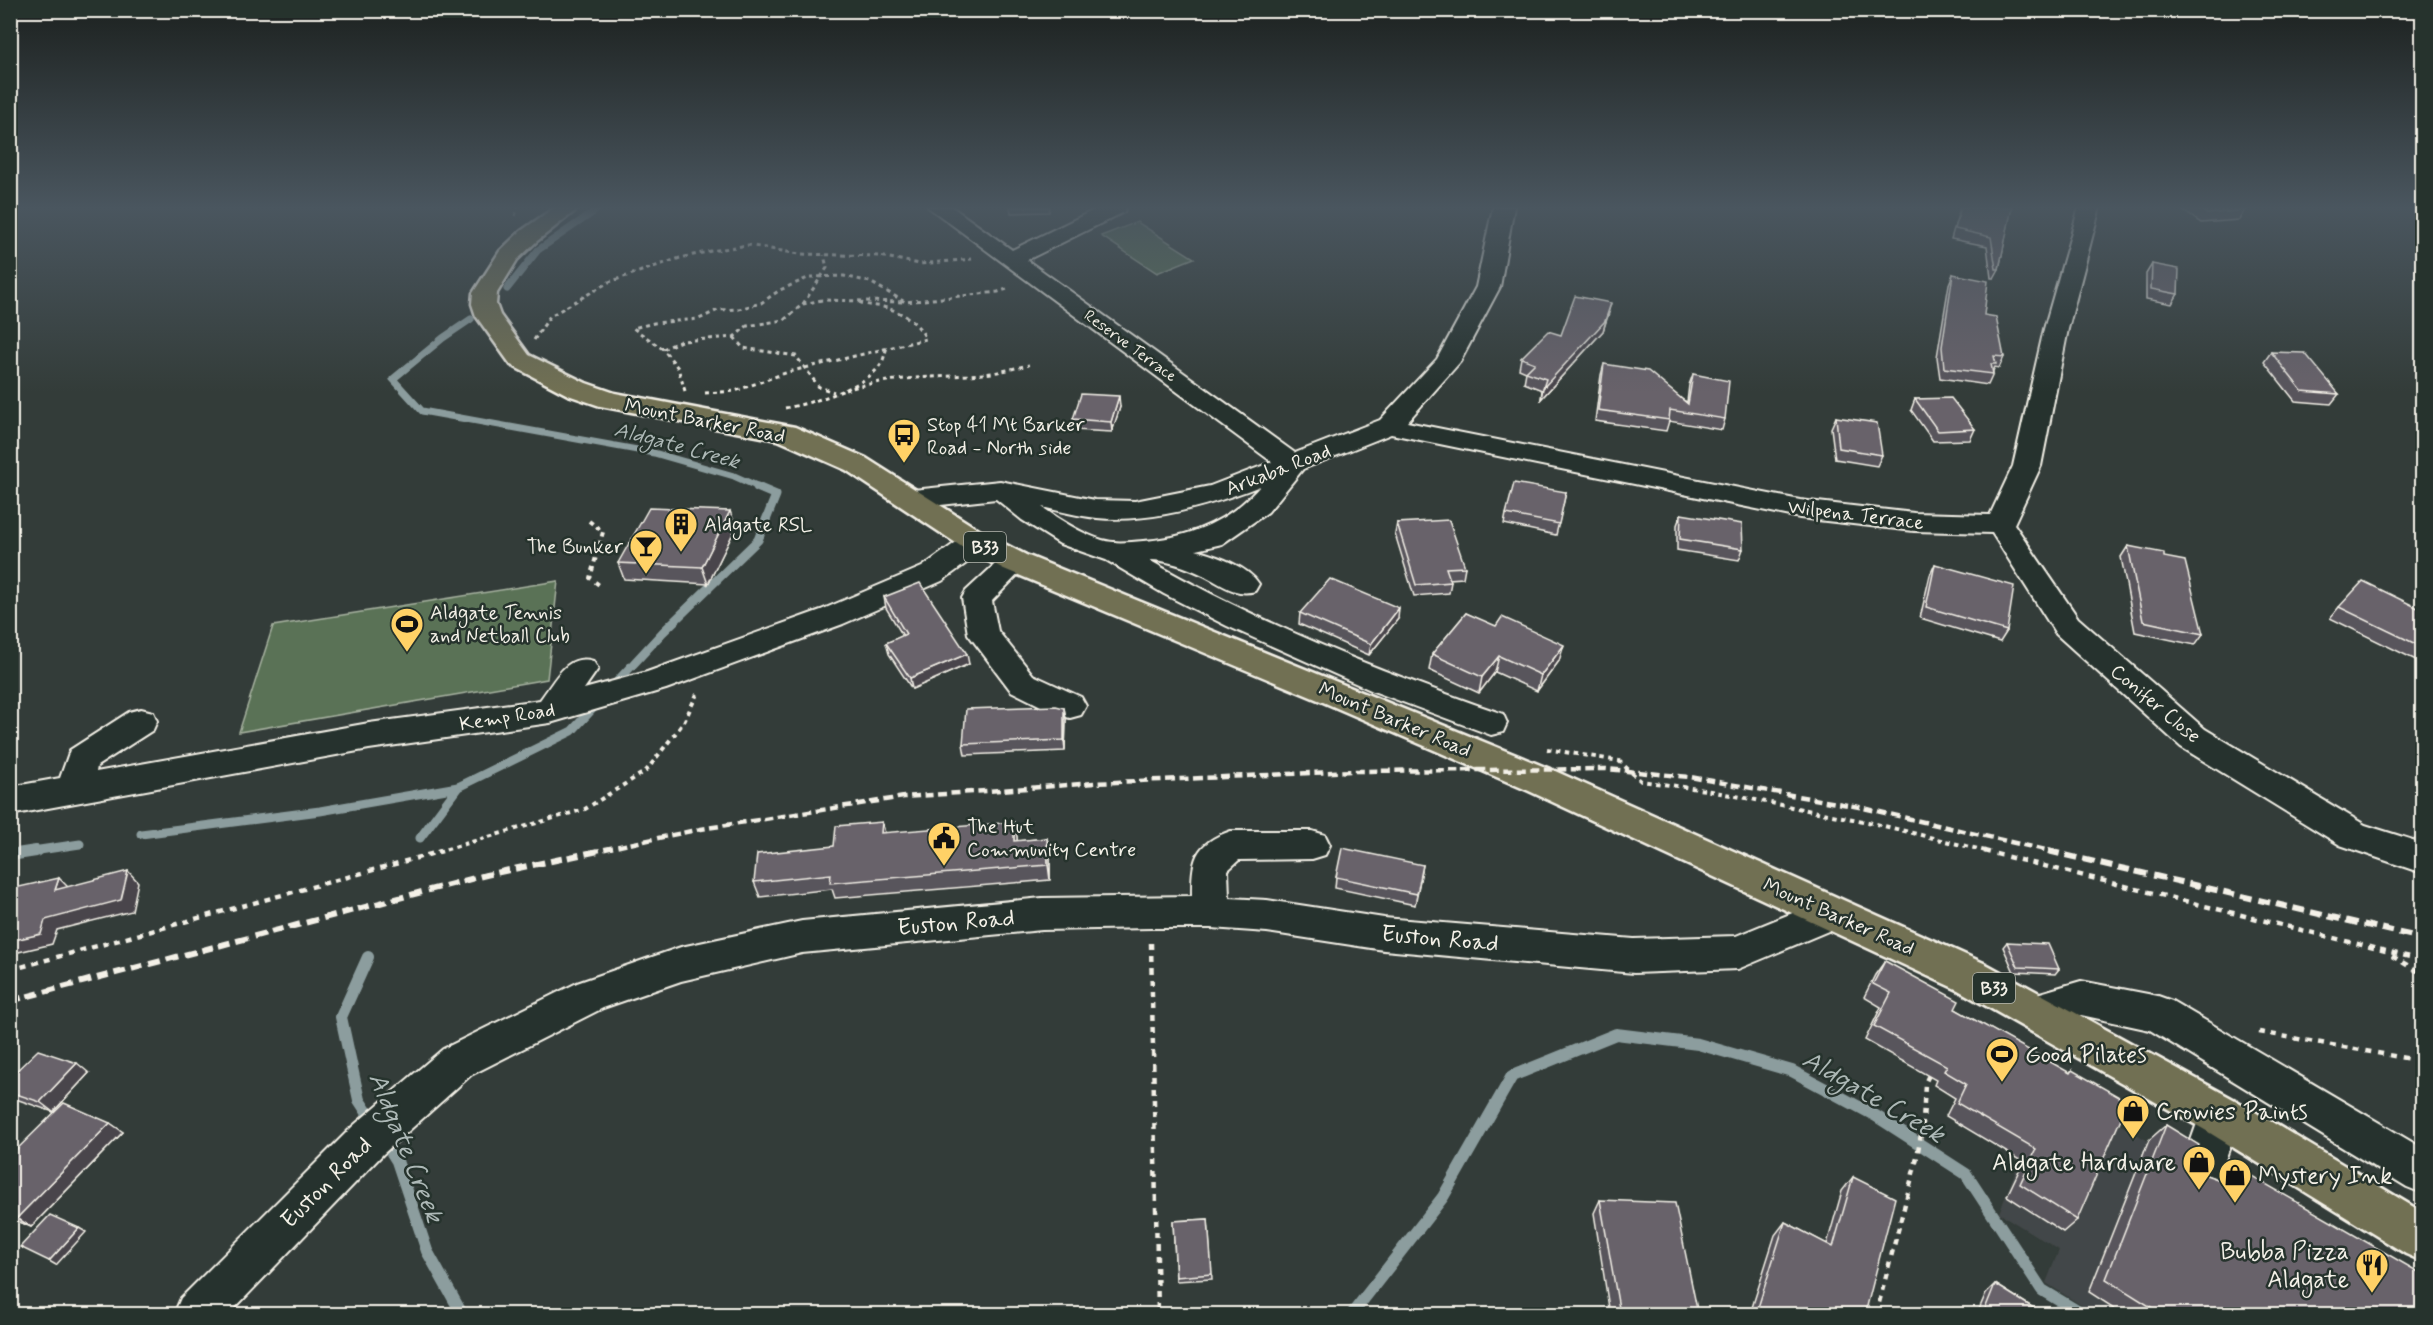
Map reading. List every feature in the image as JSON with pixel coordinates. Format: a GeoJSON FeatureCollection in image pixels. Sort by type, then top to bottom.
{"type":"FeatureCollection","features":[{"type":"Feature","properties":{"kind":"main road","name":"Mount Barker Road"},"geometry":{"type":"LineString","coordinates":[[500,269],[485,293],[484,304],[488,316],[520,360],[577,389],[609,400],[785,433],[856,464],[976,542],[1015,562],[1335,693],[1542,781],[1972,976],[2220,1115],[2422,1238]]}},
{"type":"Feature","properties":{"kind":"street","name":"Reserve Terrace"},"geometry":{"type":"LineString","coordinates":[[1026,269],[1293,464]]}},
{"type":"Feature","properties":{"kind":"street","name":"Arkaba Road"},"geometry":{"type":"LineString","coordinates":[[913,499],[1000,490],[1095,509],[1135,510],[1217,493],[1389,426],[1448,362],[1488,287],[1492,269]]}},
{"type":"Feature","properties":{"kind":"street"},"geometry":{"type":"LineString","coordinates":[[2000,524],[2027,466],[2056,329],[2073,269]]}},
{"type":"Feature","properties":{"kind":"street","name":"Wilpena Terrace"},"geometry":{"type":"LineString","coordinates":[[1389,426],[1800,509],[1914,522],[2000,524]]}},
{"type":"Feature","properties":{"kind":"street"},"geometry":{"type":"LineString","coordinates":[[1000,490],[1051,528],[1097,548],[1114,552],[1157,551],[1212,537],[1258,507],[1293,464]]}},
{"type":"Feature","properties":{"kind":"street","name":"Conifer Close"},"geometry":{"type":"LineString","coordinates":[[2000,524],[2067,626],[2193,738],[2353,835],[2422,858]]}},
{"type":"Feature","properties":{"kind":"street","name":"Kemp Road"},"geometry":{"type":"LineString","coordinates":[[10,801],[369,736],[550,711],[655,681],[832,617],[932,574],[976,542]]}},
{"type":"Feature","properties":{"kind":"street"},"geometry":{"type":"LineString","coordinates":[[1157,551],[1210,564],[1244,584]]}},
{"type":"Feature","properties":{"kind":"street"},"geometry":{"type":"LineString","coordinates":[[1114,552],[1145,572],[1214,608],[1370,679],[1491,723]]}},
{"type":"Feature","properties":{"kind":"street"},"geometry":{"type":"LineString","coordinates":[[1015,562],[977,598],[983,634],[1022,682],[1070,706]]}},
{"type":"Feature","properties":{"kind":"street"},"geometry":{"type":"LineString","coordinates":[[550,711],[582,669]]}},
{"type":"Feature","properties":{"kind":"street"},"geometry":{"type":"LineString","coordinates":[[75,789],[82,759],[141,721]]}},
{"type":"Feature","properties":{"kind":"street"},"geometry":{"type":"LineString","coordinates":[[1211,912],[1210,864],[1231,846],[1312,845]]}},
{"type":"Feature","properties":{"kind":"street","name":"Euston Road"},"geometry":{"type":"LineString","coordinates":[[197,1314],[368,1140],[457,1062],[591,995],[681,964],[802,938],[915,925],[1042,914],[1151,912],[1211,912],[1267,916],[1384,934],[1634,956],[1738,952],[1832,913]]}},
{"type":"Feature","properties":{"kind":"street"},"geometry":{"type":"LineString","coordinates":[[2037,1011],[2081,998],[2157,1014],[2422,1172]]}},
{"type":"Feature","properties":{"kind":"street"},"geometry":{"type":"LineString","coordinates":[[2201,1171],[2220,1115]]}},
{"type":"Feature","properties":{"kind":"path"},"geometry":{"type":"LineString","coordinates":[[520,360],[550,316],[609,282],[648,269]]}},
{"type":"Feature","properties":{"kind":"path"},"geometry":{"type":"LineString","coordinates":[[663,349],[681,341],[734,337],[747,326],[784,320],[803,304],[827,269]]}},
{"type":"Feature","properties":{"kind":"path"},"geometry":{"type":"LineString","coordinates":[[714,419],[683,389],[678,368],[663,349],[633,328],[654,323],[699,319],[718,310],[739,309],[761,303],[780,290],[810,277],[844,276],[870,282],[905,302]]}},
{"type":"Feature","properties":{"kind":"path"},"geometry":{"type":"LineString","coordinates":[[803,304],[822,300],[905,302],[998,292],[1040,279]]}},
{"type":"Feature","properties":{"kind":"path"},"geometry":{"type":"LineString","coordinates":[[677,395],[735,390],[886,347],[927,339],[924,331],[902,314],[885,307],[865,306],[857,301]]}},
{"type":"Feature","properties":{"kind":"path"},"geometry":{"type":"LineString","coordinates":[[734,337],[744,348],[796,356],[819,387],[836,392],[878,369],[886,347]]}},
{"type":"Feature","properties":{"kind":"path"},"geometry":{"type":"LineString","coordinates":[[777,408],[796,408],[836,392],[872,382],[942,375],[985,374],[1029,365]]}},
{"type":"Feature","properties":{"kind":"path"},"geometry":{"type":"LineString","coordinates":[[589,521],[603,532],[590,578],[602,587]]}},
{"type":"Feature","properties":{"kind":"path"},"geometry":{"type":"LineString","coordinates":[[10,970],[482,840],[585,808],[646,771],[684,722],[713,660]]}},
{"type":"Feature","properties":{"kind":"path"},"geometry":{"type":"LineString","coordinates":[[1541,748],[1619,761],[1641,781],[1705,790],[1868,822],[2422,960]]}},
{"type":"Feature","properties":{"kind":"path"},"geometry":{"type":"LineString","coordinates":[[1151,912],[1158,1314]]}},
{"type":"Feature","properties":{"kind":"path"},"geometry":{"type":"LineString","coordinates":[[2388,953],[2422,974]]}},
{"type":"Feature","properties":{"kind":"path"},"geometry":{"type":"LineString","coordinates":[[2256,1032],[2422,1061]]}},
{"type":"Feature","properties":{"kind":"path"},"geometry":{"type":"LineString","coordinates":[[1876,1314],[1916,1162],[1923,1123],[1925,1083],[1934,1064]]}},
{"type":"Feature","properties":{"kind":"shaded area"},"geometry":{"type":"Polygon","coordinates":[[[1960,1031],[2422,1301],[2422,1314],[2095,1314],[2046,1283],[2059,1250],[1999,1213],[2020,1160],[1946,1116],[1955,1098],[1934,1085],[1960,1031]]]}},
{"type":"Feature","properties":{"kind":"green space"},"geometry":{"type":"Polygon","coordinates":[[[1151,269],[1167,269],[1157,273],[1151,269]]]}},
{"type":"Feature","properties":{"kind":"green space","name":"Aldgate Tennis and Netball Club"},"geometry":{"type":"Polygon","coordinates":[[[558,581],[547,679],[239,732],[273,626],[558,581]]]}},
{"type":"Feature","properties":{"kind":"building"},"geometry":{"type":"Polygon","coordinates":[[[2152,269],[2179,269],[2178,294],[2151,289],[2152,269]]]}},
{"type":"Feature","properties":{"kind":"building"},"geometry":{"type":"Polygon","coordinates":[[[1953,274],[1988,281],[1984,315],[1996,317],[2004,357],[1994,356],[1996,364],[1991,364],[1993,374],[1944,368],[1942,347],[1953,274]]]}},
{"type":"Feature","properties":{"kind":"building"},"geometry":{"type":"Polygon","coordinates":[[[1575,296],[1611,303],[1605,321],[1543,388],[1546,379],[1526,372],[1535,363],[1521,358],[1548,331],[1561,335],[1575,296]]]}},
{"type":"Feature","properties":{"kind":"building"},"geometry":{"type":"Polygon","coordinates":[[[2271,352],[2305,353],[2339,394],[2302,391],[2271,352]]]}},
{"type":"Feature","properties":{"kind":"building"},"geometry":{"type":"Polygon","coordinates":[[[1604,364],[1648,371],[1688,404],[1693,374],[1729,381],[1725,419],[1670,410],[1669,420],[1598,410],[1604,364]]]}},
{"type":"Feature","properties":{"kind":"building"},"geometry":{"type":"Polygon","coordinates":[[[1081,394],[1119,396],[1111,422],[1073,419],[1081,394]]]}},
{"type":"Feature","properties":{"kind":"building"},"geometry":{"type":"Polygon","coordinates":[[[1951,398],[1975,429],[1938,431],[1915,399],[1951,398]]]}},
{"type":"Feature","properties":{"kind":"building"},"geometry":{"type":"Polygon","coordinates":[[[1836,417],[1877,423],[1882,455],[1839,448],[1836,417]]]}},
{"type":"Feature","properties":{"kind":"building"},"geometry":{"type":"Polygon","coordinates":[[[1514,483],[1566,492],[1559,524],[1506,514],[1514,483]]]}},
{"type":"Feature","properties":{"kind":"building"},"geometry":{"type":"Polygon","coordinates":[[[649,508],[730,511],[702,567],[618,563],[649,508]]]}},
{"type":"Feature","properties":{"kind":"building"},"geometry":{"type":"Polygon","coordinates":[[[1681,514],[1742,524],[1743,549],[1680,539],[1681,514]]]}},
{"type":"Feature","properties":{"kind":"building"},"geometry":{"type":"Polygon","coordinates":[[[1449,520],[1465,567],[1446,568],[1451,582],[1416,585],[1397,523],[1449,520]]]}},
{"type":"Feature","properties":{"kind":"building"},"geometry":{"type":"Polygon","coordinates":[[[2128,546],[2164,553],[2164,557],[2185,561],[2203,634],[2143,621],[2128,546]]]}},
{"type":"Feature","properties":{"kind":"building"},"geometry":{"type":"Polygon","coordinates":[[[1935,564],[2014,586],[2007,631],[1926,607],[1935,564]]]}},
{"type":"Feature","properties":{"kind":"building"},"geometry":{"type":"Polygon","coordinates":[[[1330,579],[1399,608],[1371,644],[1300,613],[1330,579]]]}},
{"type":"Feature","properties":{"kind":"building"},"geometry":{"type":"Polygon","coordinates":[[[2363,581],[2422,610],[2422,647],[2339,607],[2363,581]]]}},
{"type":"Feature","properties":{"kind":"building"},"geometry":{"type":"Polygon","coordinates":[[[920,583],[967,654],[910,678],[886,643],[906,634],[884,597],[920,583]]]}},
{"type":"Feature","properties":{"kind":"building"},"geometry":{"type":"Polygon","coordinates":[[[1466,613],[1496,626],[1502,617],[1564,645],[1541,675],[1499,656],[1482,677],[1432,654],[1466,613]]]}},
{"type":"Feature","properties":{"kind":"building"},"geometry":{"type":"Polygon","coordinates":[[[1056,706],[1064,708],[1064,740],[963,744],[966,709],[1056,706]]]}},
{"type":"Feature","properties":{"kind":"building"},"geometry":{"type":"Polygon","coordinates":[[[882,822],[881,833],[1014,822],[1014,841],[1047,838],[1048,865],[830,883],[831,874],[754,882],[757,854],[834,846],[836,826],[882,822]]]}},
{"type":"Feature","properties":{"kind":"building"},"geometry":{"type":"Polygon","coordinates":[[[1342,848],[1423,865],[1417,894],[1336,877],[1342,848]]]}},
{"type":"Feature","properties":{"kind":"building"},"geometry":{"type":"Polygon","coordinates":[[[128,871],[121,900],[45,920],[41,934],[10,941],[10,889],[59,878],[55,890],[128,871]]]}},
{"type":"Feature","properties":{"kind":"building"},"geometry":{"type":"Polygon","coordinates":[[[2007,942],[2048,944],[2059,969],[2018,967],[2007,942]]]}},
{"type":"Feature","properties":{"kind":"building"},"geometry":{"type":"Polygon","coordinates":[[[1885,961],[1959,1001],[1955,1009],[2070,1073],[2072,1070],[2128,1102],[2077,1220],[2020,1184],[2036,1149],[1957,1103],[1966,1084],[1944,1071],[1947,1066],[1874,1026],[1891,993],[1873,984],[1885,961]]]}},
{"type":"Feature","properties":{"kind":"building"},"geometry":{"type":"Polygon","coordinates":[[[38,1050],[77,1063],[40,1102],[10,1092],[10,1077],[38,1050]]]}},
{"type":"Feature","properties":{"kind":"building"},"geometry":{"type":"Polygon","coordinates":[[[64,1103],[110,1123],[17,1218],[10,1216],[10,1156],[64,1103]]]}},
{"type":"Feature","properties":{"kind":"building"},"geometry":{"type":"Polygon","coordinates":[[[2166,1125],[2199,1145],[2196,1157],[2203,1174],[2220,1180],[2235,1174],[2238,1168],[2422,1274],[2422,1314],[2162,1314],[2106,1279],[2166,1125]]]}},
{"type":"Feature","properties":{"kind":"building"},"geometry":{"type":"Polygon","coordinates":[[[1853,1177],[1895,1198],[1865,1314],[1756,1314],[1785,1222],[1833,1247],[1853,1177]]]}},
{"type":"Feature","properties":{"kind":"building"},"geometry":{"type":"Polygon","coordinates":[[[1600,1200],[1675,1203],[1698,1314],[1620,1314],[1600,1200]]]}},
{"type":"Feature","properties":{"kind":"building"},"geometry":{"type":"Polygon","coordinates":[[[50,1215],[79,1228],[49,1261],[20,1247],[50,1215]]]}},
{"type":"Feature","properties":{"kind":"building"},"geometry":{"type":"Polygon","coordinates":[[[1208,1219],[1212,1274],[1176,1277],[1173,1221],[1208,1219]]]}},
{"type":"Feature","properties":{"kind":"building"},"geometry":{"type":"Polygon","coordinates":[[[1995,1284],[2043,1314],[1983,1314],[1995,1284]]]}},
{"type":"Feature","properties":{"kind":"waterway","name":"Aldgate Creek"},"geometry":{"type":"LineString","coordinates":[[507,289],[523,269]]}},
{"type":"Feature","properties":{"kind":"waterway","name":"Aldgate Creek"},"geometry":{"type":"LineString","coordinates":[[471,319],[443,338],[393,379],[422,411],[654,453],[734,476],[761,488]]}},
{"type":"Feature","properties":{"kind":"waterway","name":"Aldgate Creek"},"geometry":{"type":"LineString","coordinates":[[612,687],[663,632],[758,540],[776,495],[757,487]]}},
{"type":"Feature","properties":{"kind":"waterway","name":"Aldgate Creek"},"geometry":{"type":"LineString","coordinates":[[458,787],[572,731],[597,704]]}},
{"type":"Feature","properties":{"kind":"waterway"},"geometry":{"type":"LineString","coordinates":[[141,834],[320,811],[458,787]]}},
{"type":"Feature","properties":{"kind":"waterway","name":"Aldgate Creek"},"geometry":{"type":"LineString","coordinates":[[420,838],[458,787]]}},
{"type":"Feature","properties":{"kind":"waterway"},"geometry":{"type":"LineString","coordinates":[[26,852],[80,844]]}},
{"type":"Feature","properties":{"kind":"waterway"},"geometry":{"type":"LineString","coordinates":[[10,855],[36,851]]}},
{"type":"Feature","properties":{"kind":"waterway","name":"Aldgate Creek"},"geometry":{"type":"LineString","coordinates":[[368,957],[341,1017],[359,1100],[374,1123]]}},
{"type":"Feature","properties":{"kind":"waterway","name":"Aldgate Creek"},"geometry":{"type":"LineString","coordinates":[[1352,1314],[1443,1197],[1512,1076],[1616,1034],[1698,1044],[1792,1071],[1876,1116],[1966,1174],[2042,1290],[2082,1314]]}},
{"type":"Feature","properties":{"kind":"waterway","name":"Aldgate Creek"},"geometry":{"type":"LineString","coordinates":[[384,1140],[397,1161],[427,1251],[462,1314]]}},
{"type":"Feature","properties":{"kind":"railway"},"geometry":{"type":"LineString","coordinates":[[591,852],[701,829],[904,797],[1095,783],[1353,771],[1606,769],[1690,777],[1859,807],[2054,852]]}},
{"type":"Feature","properties":{"kind":"railway"},"geometry":{"type":"LineString","coordinates":[[10,1001],[486,875],[598,851]]}},
{"type":"Feature","properties":{"kind":"railway"},"geometry":{"type":"LineString","coordinates":[[2048,851],[2422,938]]}},
{"type":"Feature","properties":{"kind":"place","name":"Stop 41 Mt Barker Road - North side"},"geometry":{"type":"Point","coordinates":[904,464]}},
{"type":"Feature","properties":{"kind":"place","name":"Aldgate RSL"},"geometry":{"type":"Point","coordinates":[681,553]}},
{"type":"Feature","properties":{"kind":"place","name":"The Bunker"},"geometry":{"type":"Point","coordinates":[646,575]}},
{"type":"Feature","properties":{"kind":"place","name":"Aldgate Tennis and Netball Club"},"geometry":{"type":"Point","coordinates":[407,653]}},
{"type":"Feature","properties":{"kind":"place","name":"The Hut Community Centre"},"geometry":{"type":"Point","coordinates":[944,867]}},
{"type":"Feature","properties":{"kind":"place","name":"Good Pilates"},"geometry":{"type":"Point","coordinates":[2002,1083]}},
{"type":"Feature","properties":{"kind":"place","name":"Crowies Paints"},"geometry":{"type":"Point","coordinates":[2133,1140]}},
{"type":"Feature","properties":{"kind":"place","name":"Aldgate Hardware"},"geometry":{"type":"Point","coordinates":[2199,1191]}},
{"type":"Feature","properties":{"kind":"place","name":"Mystery Ink"},"geometry":{"type":"Point","coordinates":[2235,1204]}},
{"type":"Feature","properties":{"kind":"place","name":"Bubba Pizza Aldgate"},"geometry":{"type":"Point","coordinates":[2372,1294]}}]}
